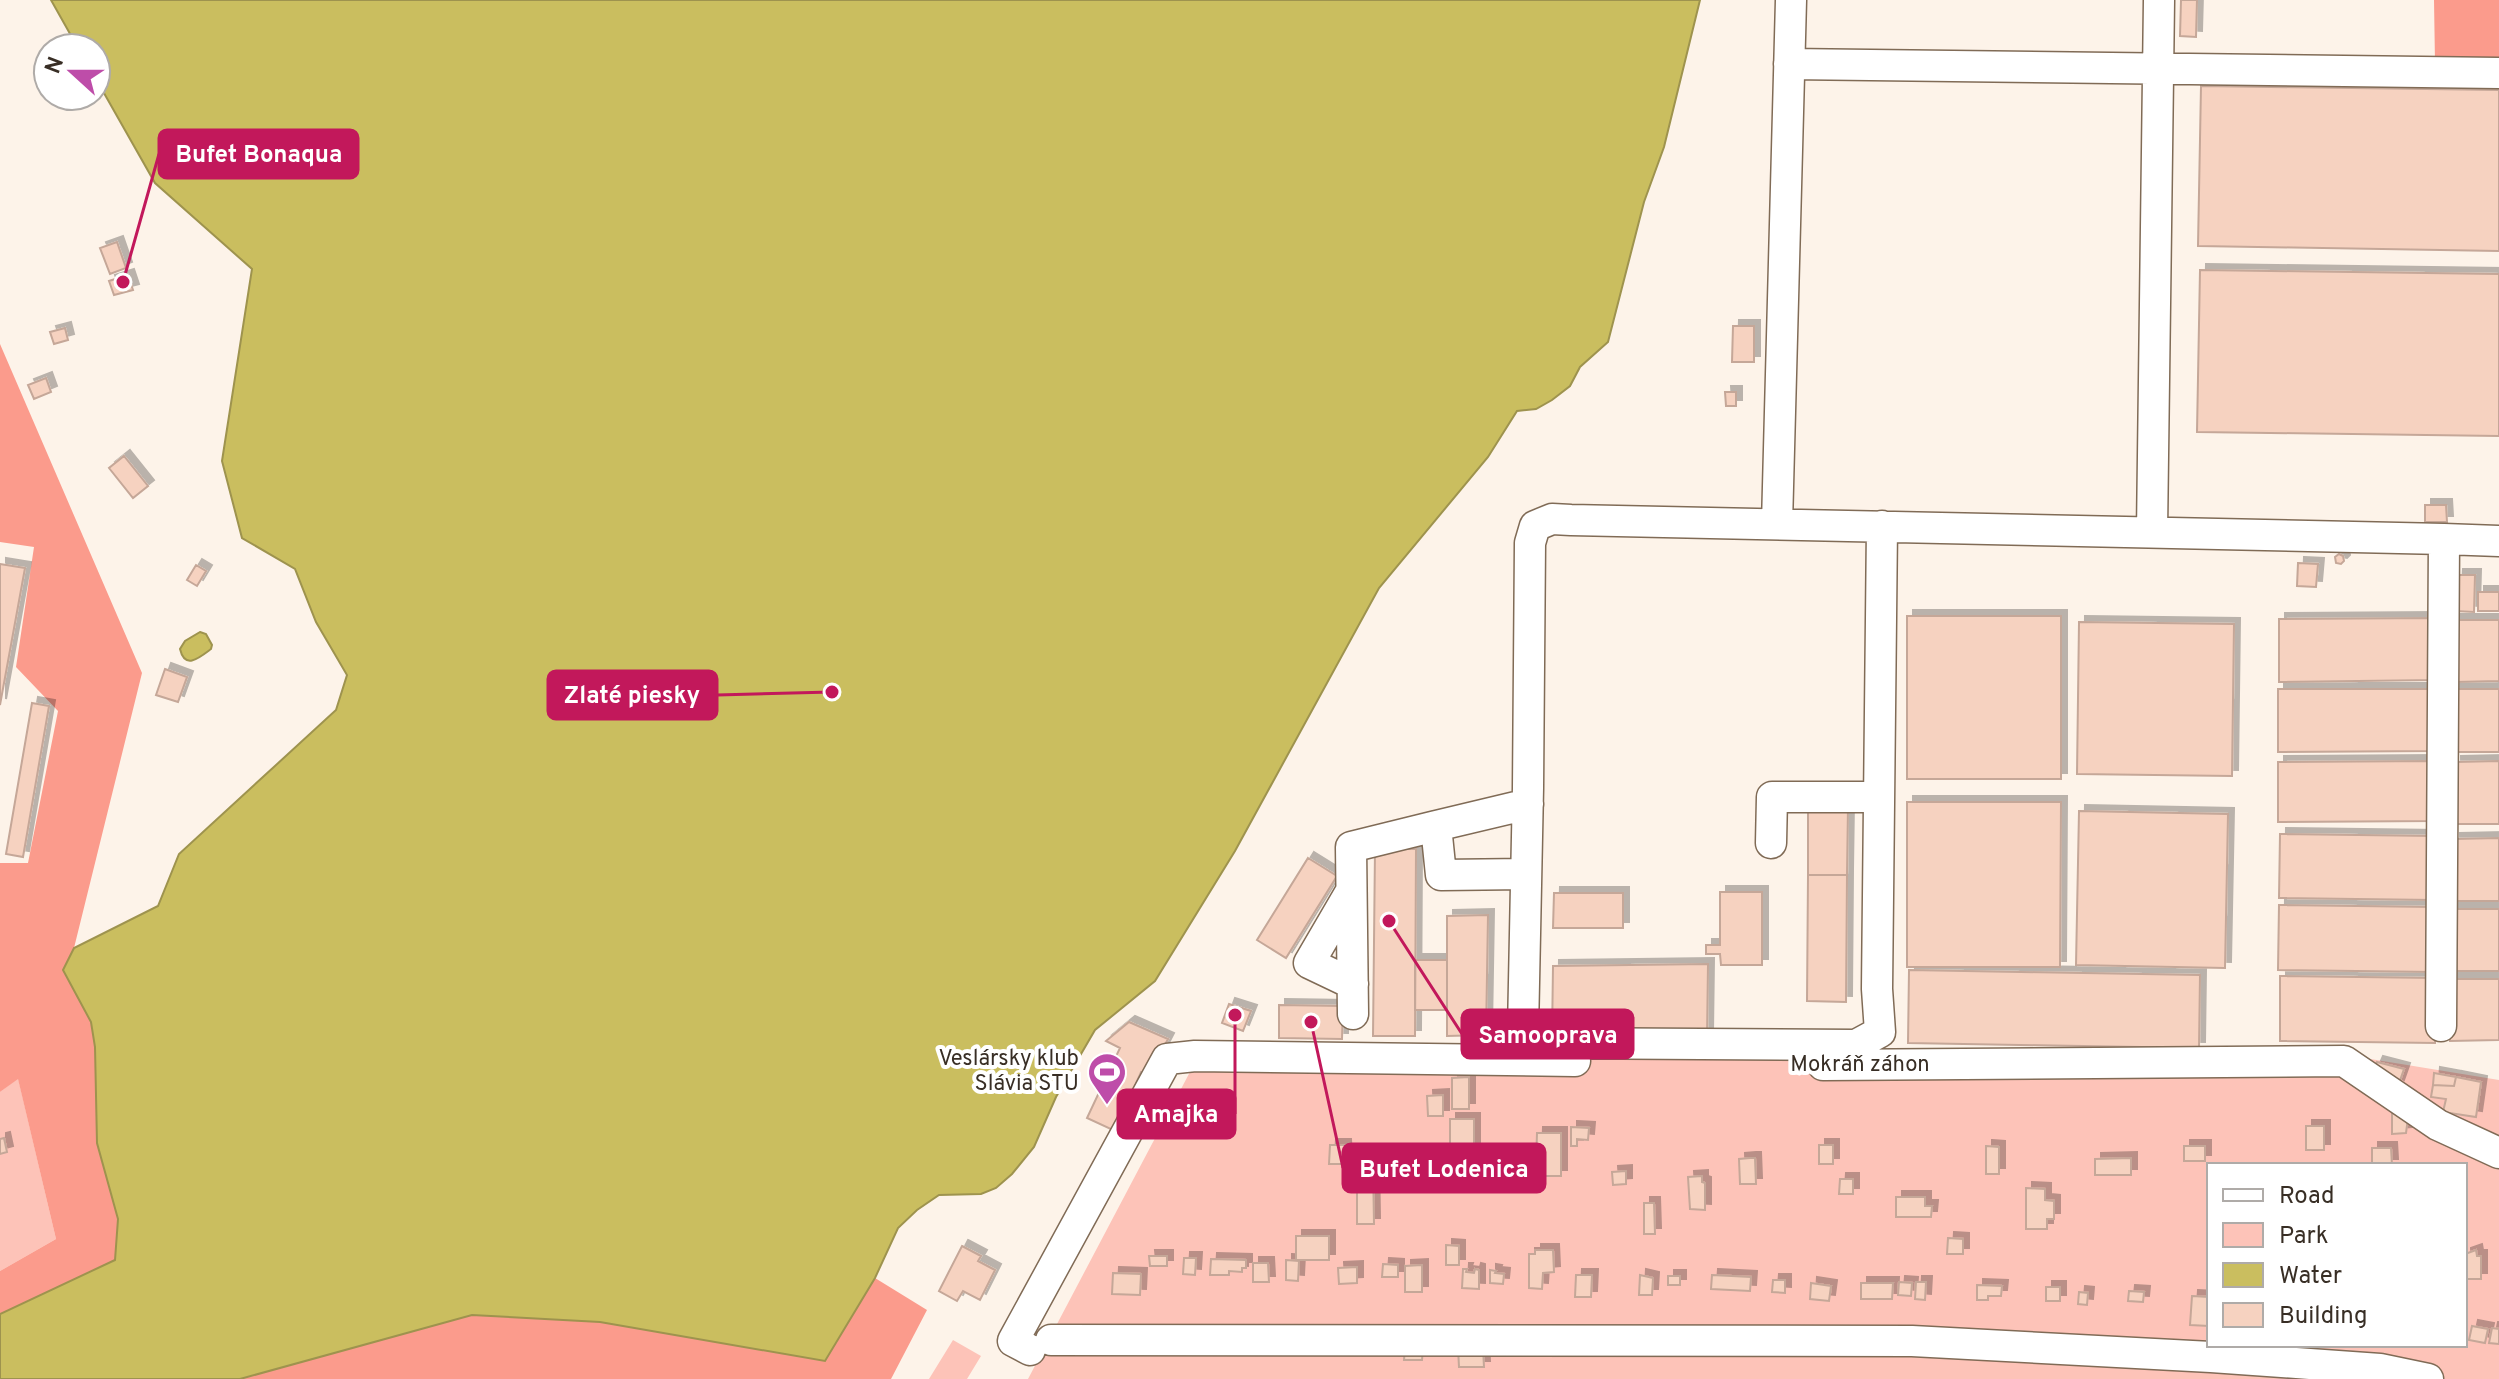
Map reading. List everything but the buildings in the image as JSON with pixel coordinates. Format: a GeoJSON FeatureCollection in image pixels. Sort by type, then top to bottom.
{"type":"FeatureCollection","features":[{"type":"Feature","properties":{"kind":"street"},"geometry":{"type":"LineString","coordinates":[[1777,524],[1791,0]]}},
{"type":"Feature","properties":{"kind":"street"},"geometry":{"type":"LineString","coordinates":[[2152,532],[2159,0]]}},
{"type":"Feature","properties":{"kind":"street"},"geometry":{"type":"LineString","coordinates":[[1789,64],[2499,73]]}},
{"type":"Feature","properties":{"kind":"street"},"geometry":{"type":"LineString","coordinates":[[1882,526],[1877,989],[1880,1032],[1856,1045],[1545,1043],[1523,1031],[1530,543],[1535,526],[1552,519],[1882,526],[2152,532],[2499,541]]}},
{"type":"Feature","properties":{"kind":"street"},"geometry":{"type":"LineString","coordinates":[[2441,1026],[2444,539]]}},
{"type":"Feature","properties":{"kind":"street"},"geometry":{"type":"LineString","coordinates":[[1771,843],[1772,797],[1879,797]]}},
{"type":"Feature","properties":{"kind":"street"},"geometry":{"type":"LineString","coordinates":[[1352,890],[1309,963],[1353,999],[1352,890],[1351,847],[1528,804]]}},
{"type":"Feature","properties":{"kind":"street"},"geometry":{"type":"LineString","coordinates":[[1436,826],[1441,875],[1526,874]]}},
{"type":"Feature","properties":{"kind":"street","name":"Mokráň záhon"},"geometry":{"type":"LineString","coordinates":[[2428,1379],[2365,1368],[1912,1341],[1041,1345],[1013,1341],[1167,1059],[1195,1056],[1891,1066],[2344,1061],[2438,1125],[2499,1153]]}},
{"type":"Feature","properties":{"kind":"green space"},"geometry":{"type":"Polygon","coordinates":[[[1242,1050],[2346,1055],[2499,1080],[2499,1379],[1028,1379],[1191,1070],[1242,1050]]]}},
{"type":"Feature","properties":{"kind":"green space"},"geometry":{"type":"Polygon","coordinates":[[[18,1078],[56,1239],[0,1271],[0,1092],[18,1078]]]}},
{"type":"Feature","properties":{"kind":"green space"},"geometry":{"type":"Polygon","coordinates":[[[953,1340],[981,1356],[967,1379],[929,1379],[953,1340]]]}},
{"type":"Feature","properties":{"kind":"shaded area"},"geometry":{"type":"Polygon","coordinates":[[[2434,0],[2499,0],[2499,63],[2435,63],[2434,0]]]}},
{"type":"Feature","properties":{"kind":"shaded area"},"geometry":{"type":"Polygon","coordinates":[[[0,344],[142,673],[74,948],[63,970],[91,1022],[95,1047],[97,1143],[118,1219],[115,1260],[0,1314],[0,1271],[56,1239],[18,1079],[0,1092],[0,863],[28,863],[58,711],[16,667],[34,547],[0,542],[0,344]]]}},
{"type":"Feature","properties":{"kind":"shaded area"},"geometry":{"type":"Polygon","coordinates":[[[875,1278],[927,1310],[891,1379],[240,1379],[472,1315],[600,1322],[825,1361],[875,1278]]]}},
{"type":"Feature","properties":{"kind":"water"},"geometry":{"type":"Polygon","coordinates":[[[51,0],[1700,0],[1664,147],[1644,202],[1608,342],[1580,367],[1570,386],[1552,400],[1536,409],[1517,411],[1488,457],[1379,588],[1235,851],[1155,981],[1095,1030],[1056,1097],[1034,1147],[996,1188],[981,1194],[939,1195],[898,1228],[875,1278],[825,1361],[600,1322],[472,1315],[240,1379],[0,1379],[0,1314],[115,1260],[118,1219],[97,1143],[95,1047],[91,1022],[63,970],[74,948],[158,906],[179,854],[336,710],[347,675],[316,622],[295,569],[242,538],[222,461],[252,269],[155,183],[112,107],[112,32],[69,32],[51,0]]]}},
{"type":"Feature","properties":{"kind":"water"},"geometry":{"type":"Polygon","coordinates":[[[200,632],[206,634],[211,649],[189,661],[180,649],[185,641],[200,632]]]}},
{"type":"Feature","properties":{"kind":"place","name":"Bufet Bonaqua"},"geometry":{"type":"Point","coordinates":[123,282]}},
{"type":"Feature","properties":{"kind":"place","name":"Zlaté piesky"},"geometry":{"type":"Point","coordinates":[832,692]}},
{"type":"Feature","properties":{"kind":"place","name":"Samooprava"},"geometry":{"type":"Point","coordinates":[1389,921]}},
{"type":"Feature","properties":{"kind":"place","name":"Amajka"},"geometry":{"type":"Point","coordinates":[1235,1015]}},
{"type":"Feature","properties":{"kind":"place","name":"Bufet Lodenica"},"geometry":{"type":"Point","coordinates":[1311,1022]}},
{"type":"Feature","properties":{"kind":"place","name":"Veslársky klub Slávia STU"},"geometry":{"type":"Point","coordinates":[1107,1106]}}]}
